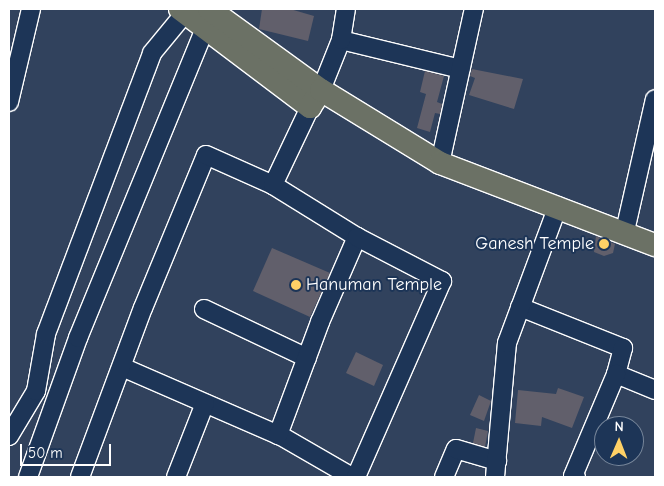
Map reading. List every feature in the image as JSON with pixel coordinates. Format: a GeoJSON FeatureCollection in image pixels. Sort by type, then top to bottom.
{"type":"FeatureCollection","features":[{"type":"Feature","properties":{"kind":"main road"},"geometry":{"type":"LineString","coordinates":[[182,11],[210,14],[316,98],[440,163],[625,231],[655,245]]}},
{"type":"Feature","properties":{"kind":"street"},"geometry":{"type":"LineString","coordinates":[[9,102],[31,9]]}},
{"type":"Feature","properties":{"kind":"street"},"geometry":{"type":"LineString","coordinates":[[273,185],[316,98],[341,40],[346,9]]}},
{"type":"Feature","properties":{"kind":"street"},"geometry":{"type":"LineString","coordinates":[[440,163],[474,9]]}},
{"type":"Feature","properties":{"kind":"street"},"geometry":{"type":"LineString","coordinates":[[9,436],[36,391],[46,334],[152,54],[182,11]]}},
{"type":"Feature","properties":{"kind":"street"},"geometry":{"type":"LineString","coordinates":[[28,477],[78,338],[210,14]]}},
{"type":"Feature","properties":{"kind":"street"},"geometry":{"type":"LineString","coordinates":[[341,40],[461,69]]}},
{"type":"Feature","properties":{"kind":"street"},"geometry":{"type":"LineString","coordinates":[[625,231],[655,100]]}},
{"type":"Feature","properties":{"kind":"street"},"geometry":{"type":"LineString","coordinates":[[80,477],[122,367],[206,155],[273,185],[358,237],[442,281],[354,477],[278,435],[122,367]]}},
{"type":"Feature","properties":{"kind":"street"},"geometry":{"type":"LineString","coordinates":[[444,477],[456,449],[496,469],[507,343],[558,206]]}},
{"type":"Feature","properties":{"kind":"street"},"geometry":{"type":"LineString","coordinates":[[278,435],[307,358],[358,237]]}},
{"type":"Feature","properties":{"kind":"street"},"geometry":{"type":"LineString","coordinates":[[520,307],[623,348],[616,374],[573,476],[576,477]]}},
{"type":"Feature","properties":{"kind":"street"},"geometry":{"type":"LineString","coordinates":[[204,310],[307,358]]}},
{"type":"Feature","properties":{"kind":"street"},"geometry":{"type":"LineString","coordinates":[[616,374],[655,390]]}},
{"type":"Feature","properties":{"kind":"street"},"geometry":{"type":"LineString","coordinates":[[176,477],[205,403]]}},
{"type":"Feature","properties":{"kind":"building"},"geometry":{"type":"Polygon","coordinates":[[[262,9],[290,9],[314,16],[308,41],[259,29],[262,9]]]}},
{"type":"Feature","properties":{"kind":"building"},"geometry":{"type":"Polygon","coordinates":[[[472,69],[523,79],[514,109],[469,95],[475,78],[470,76],[472,69]]]}},
{"type":"Feature","properties":{"kind":"building"},"geometry":{"type":"Polygon","coordinates":[[[425,71],[444,76],[437,102],[442,104],[440,114],[435,113],[430,132],[417,128],[426,94],[420,92],[425,71]]]}},
{"type":"Feature","properties":{"kind":"building","name":"Ganesh Temple"},"geometry":{"type":"Polygon","coordinates":[[[596,236],[615,244],[613,253],[604,256],[594,252],[596,236]]]}},
{"type":"Feature","properties":{"kind":"building","name":"Hanuman Temple"},"geometry":{"type":"Polygon","coordinates":[[[272,248],[330,273],[310,317],[253,291],[272,248]]]}},
{"type":"Feature","properties":{"kind":"building"},"geometry":{"type":"Polygon","coordinates":[[[356,352],[383,365],[374,386],[346,373],[356,352]]]}},
{"type":"Feature","properties":{"kind":"building"},"geometry":{"type":"Polygon","coordinates":[[[558,388],[584,397],[572,428],[542,417],[541,426],[515,423],[518,390],[556,394],[558,388]]]}},
{"type":"Feature","properties":{"kind":"building"},"geometry":{"type":"Polygon","coordinates":[[[479,395],[491,401],[484,421],[470,415],[479,395]]]}},
{"type":"Feature","properties":{"kind":"building"},"geometry":{"type":"Polygon","coordinates":[[[476,428],[488,431],[485,447],[473,443],[476,428]]]}},
{"type":"Feature","properties":{"kind":"place","name":"Ganesh Temple"},"geometry":{"type":"Point","coordinates":[604,244]}},
{"type":"Feature","properties":{"kind":"place","name":"Hanuman Temple"},"geometry":{"type":"Point","coordinates":[296,285]}}]}
